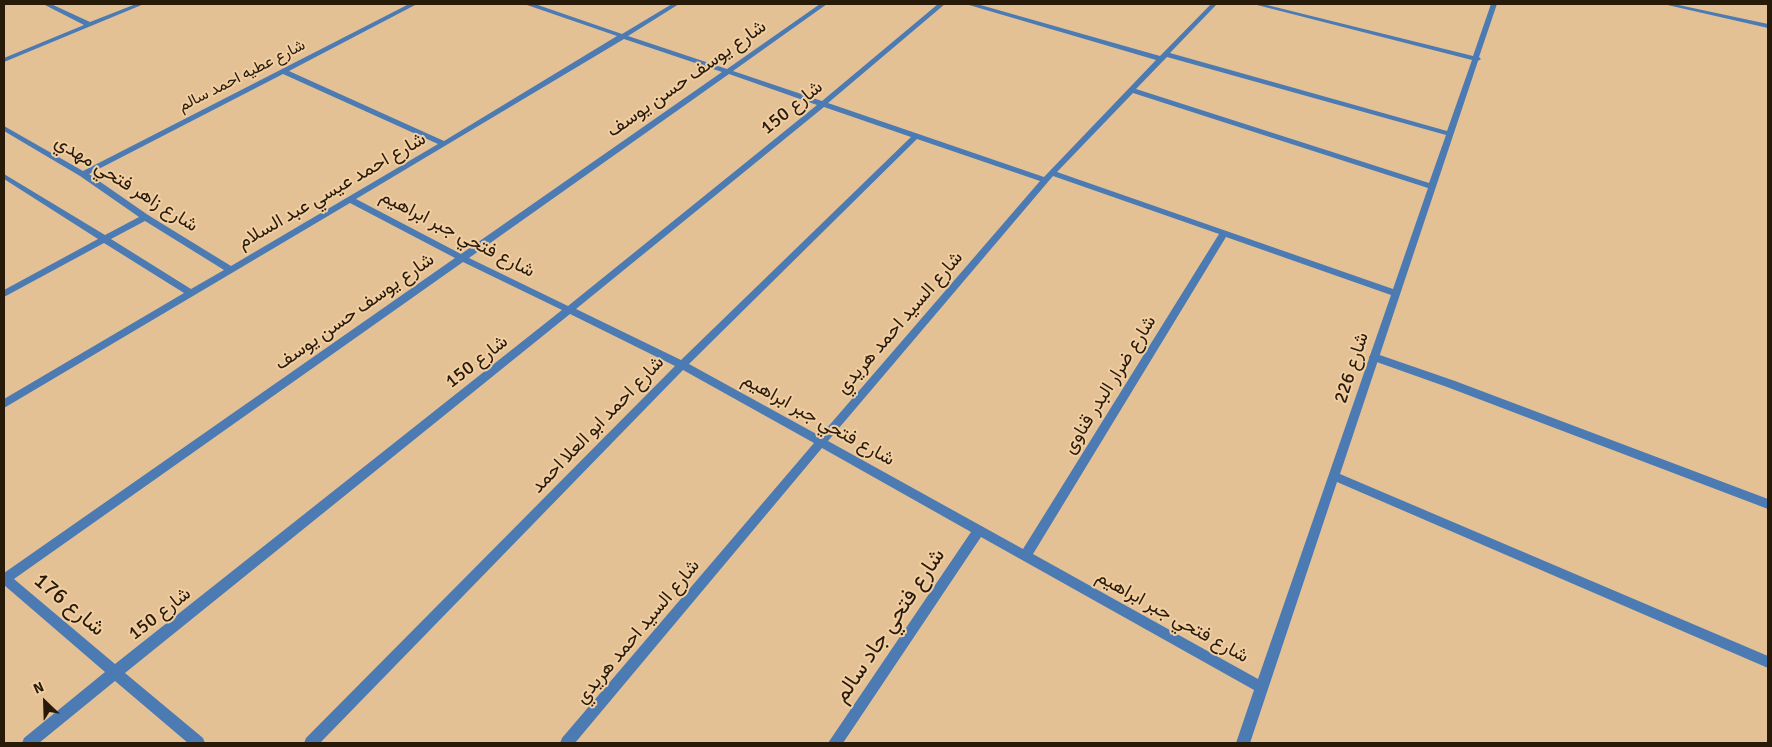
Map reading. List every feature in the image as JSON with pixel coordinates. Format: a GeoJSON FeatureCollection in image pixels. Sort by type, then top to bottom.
{"type":"FeatureCollection","features":[{"type":"Feature","properties":{"kind":"street"},"geometry":{"type":"LineString","coordinates":[[46,4],[90,25]]}},
{"type":"Feature","properties":{"kind":"street"},"geometry":{"type":"LineString","coordinates":[[4,60],[141,4]]}},
{"type":"Feature","properties":{"kind":"street","name":"شارع عطيه احمد سالم"},"geometry":{"type":"LineString","coordinates":[[83,174],[414,4]]}},
{"type":"Feature","properties":{"kind":"street"},"geometry":{"type":"LineString","coordinates":[[529,4],[916,136],[1224,233],[1395,293]]}},
{"type":"Feature","properties":{"kind":"street","name":"شارع احمد عيسي عبد السلام"},"geometry":{"type":"LineString","coordinates":[[4,404],[444,144],[676,4]]}},
{"type":"Feature","properties":{"kind":"street","name":"شارع يوسف حسن يوسف"},"geometry":{"type":"LineString","coordinates":[[5,578],[824,4]]}},
{"type":"Feature","properties":{"kind":"street","name":"شارع 150"},"geometry":{"type":"LineString","coordinates":[[29,743],[115,672],[824,105],[942,4]]}},
{"type":"Feature","properties":{"kind":"street"},"geometry":{"type":"LineString","coordinates":[[971,4],[1450,134]]}},
{"type":"Feature","properties":{"kind":"street","name":"شارع السيد احمد هريدي"},"geometry":{"type":"LineString","coordinates":[[567,743],[821,442],[1049,177],[1214,4]]}},
{"type":"Feature","properties":{"kind":"street"},"geometry":{"type":"LineString","coordinates":[[1256,4],[1477,59]]}},
{"type":"Feature","properties":{"kind":"street","name":"شارع 226"},"geometry":{"type":"LineString","coordinates":[[1243,743],[1431,186],[1477,59],[1494,4]]}},
{"type":"Feature","properties":{"kind":"street"},"geometry":{"type":"LineString","coordinates":[[1666,4],[1768,26]]}},
{"type":"Feature","properties":{"kind":"street"},"geometry":{"type":"LineString","coordinates":[[283,71],[444,144]]}},
{"type":"Feature","properties":{"kind":"street"},"geometry":{"type":"LineString","coordinates":[[1132,90],[1431,186]]}},
{"type":"Feature","properties":{"kind":"street","name":"شارع زاهر فتحي مهدي"},"geometry":{"type":"LineString","coordinates":[[4,128],[83,174],[145,217],[230,269]]}},
{"type":"Feature","properties":{"kind":"street","name":"شارع احمد ابو العلا احمد"},"geometry":{"type":"LineString","coordinates":[[310,743],[682,365],[916,136]]}},
{"type":"Feature","properties":{"kind":"street"},"geometry":{"type":"LineString","coordinates":[[4,176],[190,293]]}},
{"type":"Feature","properties":{"kind":"street","name":"شارع فتحي جبر ابراهيم"},"geometry":{"type":"LineString","coordinates":[[349,199],[462,258],[682,365],[1262,687]]}},
{"type":"Feature","properties":{"kind":"street"},"geometry":{"type":"LineString","coordinates":[[4,294],[145,217]]}},
{"type":"Feature","properties":{"kind":"street","name":"شارع ضرار البدر قناوى"},"geometry":{"type":"LineString","coordinates":[[1025,556],[1224,233]]}},
{"type":"Feature","properties":{"kind":"street"},"geometry":{"type":"LineString","coordinates":[[1374,357],[1451,384],[1768,504]]}},
{"type":"Feature","properties":{"kind":"street"},"geometry":{"type":"LineString","coordinates":[[1334,476],[1768,662]]}},
{"type":"Feature","properties":{"kind":"street","name":"شارع فتحي جاد سالم"},"geometry":{"type":"LineString","coordinates":[[835,743],[979,530]]}},
{"type":"Feature","properties":{"kind":"street","name":"شارع 176"},"geometry":{"type":"LineString","coordinates":[[5,578],[198,743]]}}]}
